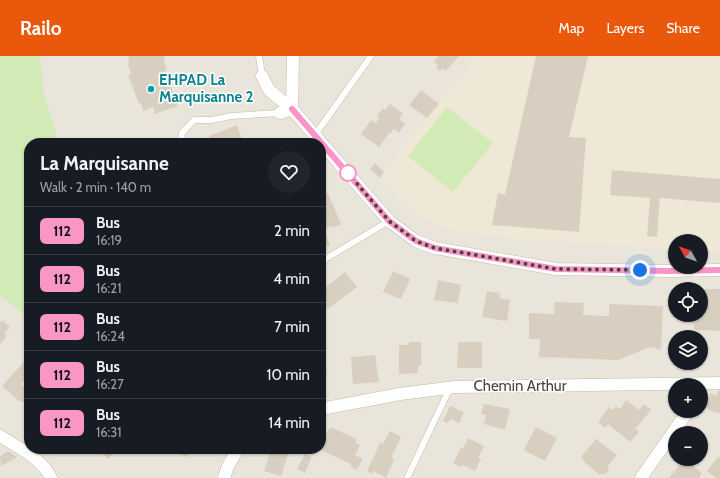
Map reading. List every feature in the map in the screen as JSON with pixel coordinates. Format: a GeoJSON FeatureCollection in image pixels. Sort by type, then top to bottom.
{"type":"FeatureCollection","features":[{"type":"Feature","properties":{"kind":"street"},"geometry":{"type":"LineString","coordinates":[[286,111],[293,56]]}},
{"type":"Feature","properties":{"kind":"street"},"geometry":{"type":"LineString","coordinates":[[262,76],[269,90],[286,111],[318,138]]}},
{"type":"Feature","properties":{"kind":"street"},"geometry":{"type":"LineString","coordinates":[[326,148],[389,221],[416,241],[435,248],[556,269],[669,271],[720,270]]}},
{"type":"Feature","properties":{"kind":"street","name":"Chemin Arthur"},"geometry":{"type":"LineString","coordinates":[[708,386],[720,383]]}},
{"type":"Feature","properties":{"kind":"street","name":"Chemin Arthur"},"geometry":{"type":"LineString","coordinates":[[326,409],[400,394],[470,386],[668,387]]}},
{"type":"Feature","properties":{"kind":"street"},"geometry":{"type":"LineString","coordinates":[[641,478],[683,418]]}},
{"type":"Feature","properties":{"kind":"street"},"geometry":{"type":"LineString","coordinates":[[0,436],[24,452]]}},
{"type":"Feature","properties":{"kind":"street"},"geometry":{"type":"LineString","coordinates":[[26,454],[41,464],[48,471],[51,478]]}},
{"type":"Feature","properties":{"kind":"street"},"geometry":{"type":"LineString","coordinates":[[224,478],[228,466],[235,454]]}},
{"type":"Feature","properties":{"kind":"lane"},"geometry":{"type":"LineString","coordinates":[[259,56],[262,76]]}},
{"type":"Feature","properties":{"kind":"lane"},"geometry":{"type":"LineString","coordinates":[[315,135],[371,56]]}},
{"type":"Feature","properties":{"kind":"lane"},"geometry":{"type":"LineString","coordinates":[[182,138],[182,133],[194,120],[212,120],[231,116],[286,111]]}},
{"type":"Feature","properties":{"kind":"lane"},"geometry":{"type":"LineString","coordinates":[[326,259],[389,221]]}},
{"type":"Feature","properties":{"kind":"lane"},"geometry":{"type":"LineString","coordinates":[[407,478],[450,388]]}},
{"type":"Feature","properties":{"kind":"shaded area"},"geometry":{"type":"Polygon","coordinates":[[[0,56],[720,56],[720,478],[0,478],[0,56]]]}},
{"type":"Feature","properties":{"kind":"shaded area"},"geometry":{"type":"Polygon","coordinates":[[[478,56],[720,56],[720,253],[708,252],[708,234],[668,234],[668,249],[520,239],[452,230],[432,222],[405,205],[380,178],[384,172],[383,171],[478,56]]]}},
{"type":"Feature","properties":{"kind":"green space"},"geometry":{"type":"Polygon","coordinates":[[[0,56],[40,56],[43,91],[57,138],[24,138],[24,315],[0,295],[0,56]]]}},
{"type":"Feature","properties":{"kind":"green space"},"geometry":{"type":"Polygon","coordinates":[[[447,107],[493,143],[453,192],[408,156],[447,107]]]}},
{"type":"Feature","properties":{"kind":"building","name":"EHPAD La Marquisanne 2"},"geometry":{"type":"Polygon","coordinates":[[[129,56],[165,56],[164,62],[167,70],[165,70],[178,106],[155,114],[153,107],[143,111],[141,103],[139,104],[128,75],[131,74],[128,65],[129,56]]]}},
{"type":"Feature","properties":{"kind":"building"},"geometry":{"type":"Polygon","coordinates":[[[438,56],[459,56],[446,71],[442,68],[440,71],[436,68],[438,65],[434,62],[438,56]]]}},
{"type":"Feature","properties":{"kind":"building"},"geometry":{"type":"Polygon","coordinates":[[[536,56],[588,56],[569,137],[586,138],[579,232],[492,225],[498,193],[505,195],[536,56]]]}},
{"type":"Feature","properties":{"kind":"building"},"geometry":{"type":"Polygon","coordinates":[[[421,90],[439,104],[427,118],[409,105],[421,90]]]}},
{"type":"Feature","properties":{"kind":"building"},"geometry":{"type":"Polygon","coordinates":[[[390,104],[403,114],[399,119],[405,124],[399,133],[394,129],[390,134],[389,133],[379,147],[361,134],[371,120],[376,123],[379,118],[377,116],[383,108],[385,110],[390,104]]]}},
{"type":"Feature","properties":{"kind":"building"},"geometry":{"type":"Polygon","coordinates":[[[237,125],[241,138],[210,138],[209,136],[237,125]]]}},
{"type":"Feature","properties":{"kind":"building"},"geometry":{"type":"Polygon","coordinates":[[[375,163],[384,172],[380,178],[370,169],[375,163]]]}},
{"type":"Feature","properties":{"kind":"building"},"geometry":{"type":"Polygon","coordinates":[[[612,170],[720,179],[720,203],[660,198],[657,237],[647,236],[650,198],[610,195],[612,170]]]}},
{"type":"Feature","properties":{"kind":"building"},"geometry":{"type":"Polygon","coordinates":[[[328,193],[341,224],[332,228],[331,226],[326,228],[326,194],[328,193]]]}},
{"type":"Feature","properties":{"kind":"building"},"geometry":{"type":"Polygon","coordinates":[[[326,234],[330,245],[326,246],[326,234]]]}},
{"type":"Feature","properties":{"kind":"building"},"geometry":{"type":"Polygon","coordinates":[[[393,271],[410,279],[401,299],[383,292],[393,271]]]}},
{"type":"Feature","properties":{"kind":"building"},"geometry":{"type":"Polygon","coordinates":[[[345,272],[357,287],[328,309],[326,306],[326,287],[345,272]]]}},
{"type":"Feature","properties":{"kind":"building"},"geometry":{"type":"Polygon","coordinates":[[[438,280],[461,285],[458,303],[434,300],[438,280]]]}},
{"type":"Feature","properties":{"kind":"building"},"geometry":{"type":"Polygon","coordinates":[[[708,289],[720,289],[720,331],[694,330],[694,322],[708,322],[708,289]]]}},
{"type":"Feature","properties":{"kind":"building"},"geometry":{"type":"Polygon","coordinates":[[[487,291],[500,293],[499,298],[510,300],[507,321],[482,317],[487,291]]]}},
{"type":"Feature","properties":{"kind":"building"},"geometry":{"type":"Polygon","coordinates":[[[555,302],[584,303],[583,315],[609,316],[609,304],[663,306],[661,350],[651,347],[618,360],[539,357],[540,339],[529,339],[529,313],[554,314],[555,302]]]}},
{"type":"Feature","properties":{"kind":"building"},"geometry":{"type":"Polygon","coordinates":[[[2,320],[10,327],[4,333],[7,336],[0,344],[0,323],[2,320]]]}},
{"type":"Feature","properties":{"kind":"building"},"geometry":{"type":"Polygon","coordinates":[[[409,342],[421,342],[421,365],[418,366],[418,373],[399,374],[399,345],[409,345],[409,342]]]}},
{"type":"Feature","properties":{"kind":"building"},"geometry":{"type":"Polygon","coordinates":[[[458,342],[482,342],[482,368],[457,368],[458,342]]]}},
{"type":"Feature","properties":{"kind":"building"},"geometry":{"type":"Polygon","coordinates":[[[375,355],[379,382],[353,384],[351,357],[375,355]]]}},
{"type":"Feature","properties":{"kind":"building"},"geometry":{"type":"Polygon","coordinates":[[[24,362],[24,381],[21,384],[24,387],[24,402],[19,401],[2,386],[24,362]]]}},
{"type":"Feature","properties":{"kind":"building"},"geometry":{"type":"Polygon","coordinates":[[[720,389],[720,414],[708,409],[708,398],[711,393],[716,396],[720,389]]]}},
{"type":"Feature","properties":{"kind":"building"},"geometry":{"type":"Polygon","coordinates":[[[626,400],[639,410],[644,404],[651,410],[635,429],[639,432],[630,442],[608,424],[605,428],[598,422],[609,407],[613,410],[616,406],[620,409],[626,400]]]}},
{"type":"Feature","properties":{"kind":"building"},"geometry":{"type":"Polygon","coordinates":[[[484,404],[510,409],[505,430],[484,424],[486,415],[481,414],[484,404]]]}},
{"type":"Feature","properties":{"kind":"building"},"geometry":{"type":"Polygon","coordinates":[[[450,406],[464,412],[459,423],[450,419],[448,423],[443,421],[450,406]]]}},
{"type":"Feature","properties":{"kind":"building"},"geometry":{"type":"Polygon","coordinates":[[[330,427],[357,439],[355,442],[360,445],[355,455],[363,459],[357,470],[350,466],[351,464],[326,452],[326,435],[330,427]]]}},
{"type":"Feature","properties":{"kind":"building"},"geometry":{"type":"Polygon","coordinates":[[[536,427],[557,438],[545,461],[524,450],[536,427]]]}},
{"type":"Feature","properties":{"kind":"building"},"geometry":{"type":"Polygon","coordinates":[[[390,431],[401,437],[391,458],[394,460],[386,478],[373,471],[372,474],[367,471],[380,443],[383,444],[390,431]]]}},
{"type":"Feature","properties":{"kind":"building"},"geometry":{"type":"Polygon","coordinates":[[[468,438],[484,446],[478,458],[481,459],[475,471],[463,465],[461,467],[453,463],[468,438]]]}},
{"type":"Feature","properties":{"kind":"building"},"geometry":{"type":"Polygon","coordinates":[[[596,439],[617,455],[607,467],[609,470],[606,474],[600,475],[583,461],[584,460],[581,457],[596,439]]]}},
{"type":"Feature","properties":{"kind":"building"},"geometry":{"type":"Polygon","coordinates":[[[8,451],[17,457],[1,466],[0,456],[8,451]]]}},
{"type":"Feature","properties":{"kind":"building"},"geometry":{"type":"Polygon","coordinates":[[[104,454],[112,454],[108,459],[104,454]]]}},
{"type":"Feature","properties":{"kind":"building"},"geometry":{"type":"Polygon","coordinates":[[[180,454],[188,454],[187,457],[180,454]]]}},
{"type":"Feature","properties":{"kind":"building"},"geometry":{"type":"Polygon","coordinates":[[[269,454],[288,454],[281,476],[264,471],[269,454]]]}},
{"type":"Feature","properties":{"kind":"building"},"geometry":{"type":"Polygon","coordinates":[[[305,454],[312,457],[305,473],[297,469],[305,454]]]}},
{"type":"Feature","properties":{"kind":"building"},"geometry":{"type":"Polygon","coordinates":[[[718,457],[720,458],[720,478],[716,478],[707,471],[718,457]]]}},
{"type":"Feature","properties":{"kind":"building"},"geometry":{"type":"Polygon","coordinates":[[[678,466],[693,466],[702,473],[699,478],[669,478],[678,466]]]}},
{"type":"Feature","properties":{"kind":"bus line","name":"112"},"geometry":{"type":"LineString","coordinates":[[292,109],[318,138]]}},
{"type":"Feature","properties":{"kind":"bus line","name":"112"},"geometry":{"type":"LineString","coordinates":[[326,148],[389,221],[416,241],[435,248],[556,269],[669,271],[720,270]]}},
{"type":"Feature","properties":{"kind":"place","name":"EHPAD La Marquisanne 2"},"geometry":{"type":"Point","coordinates":[151,89]}},
{"type":"Feature","properties":{"kind":"route"},"geometry":{"type":"LineString","coordinates":[[348,173],[389,221],[416,241],[435,248],[556,269],[640,270]]}}]}
